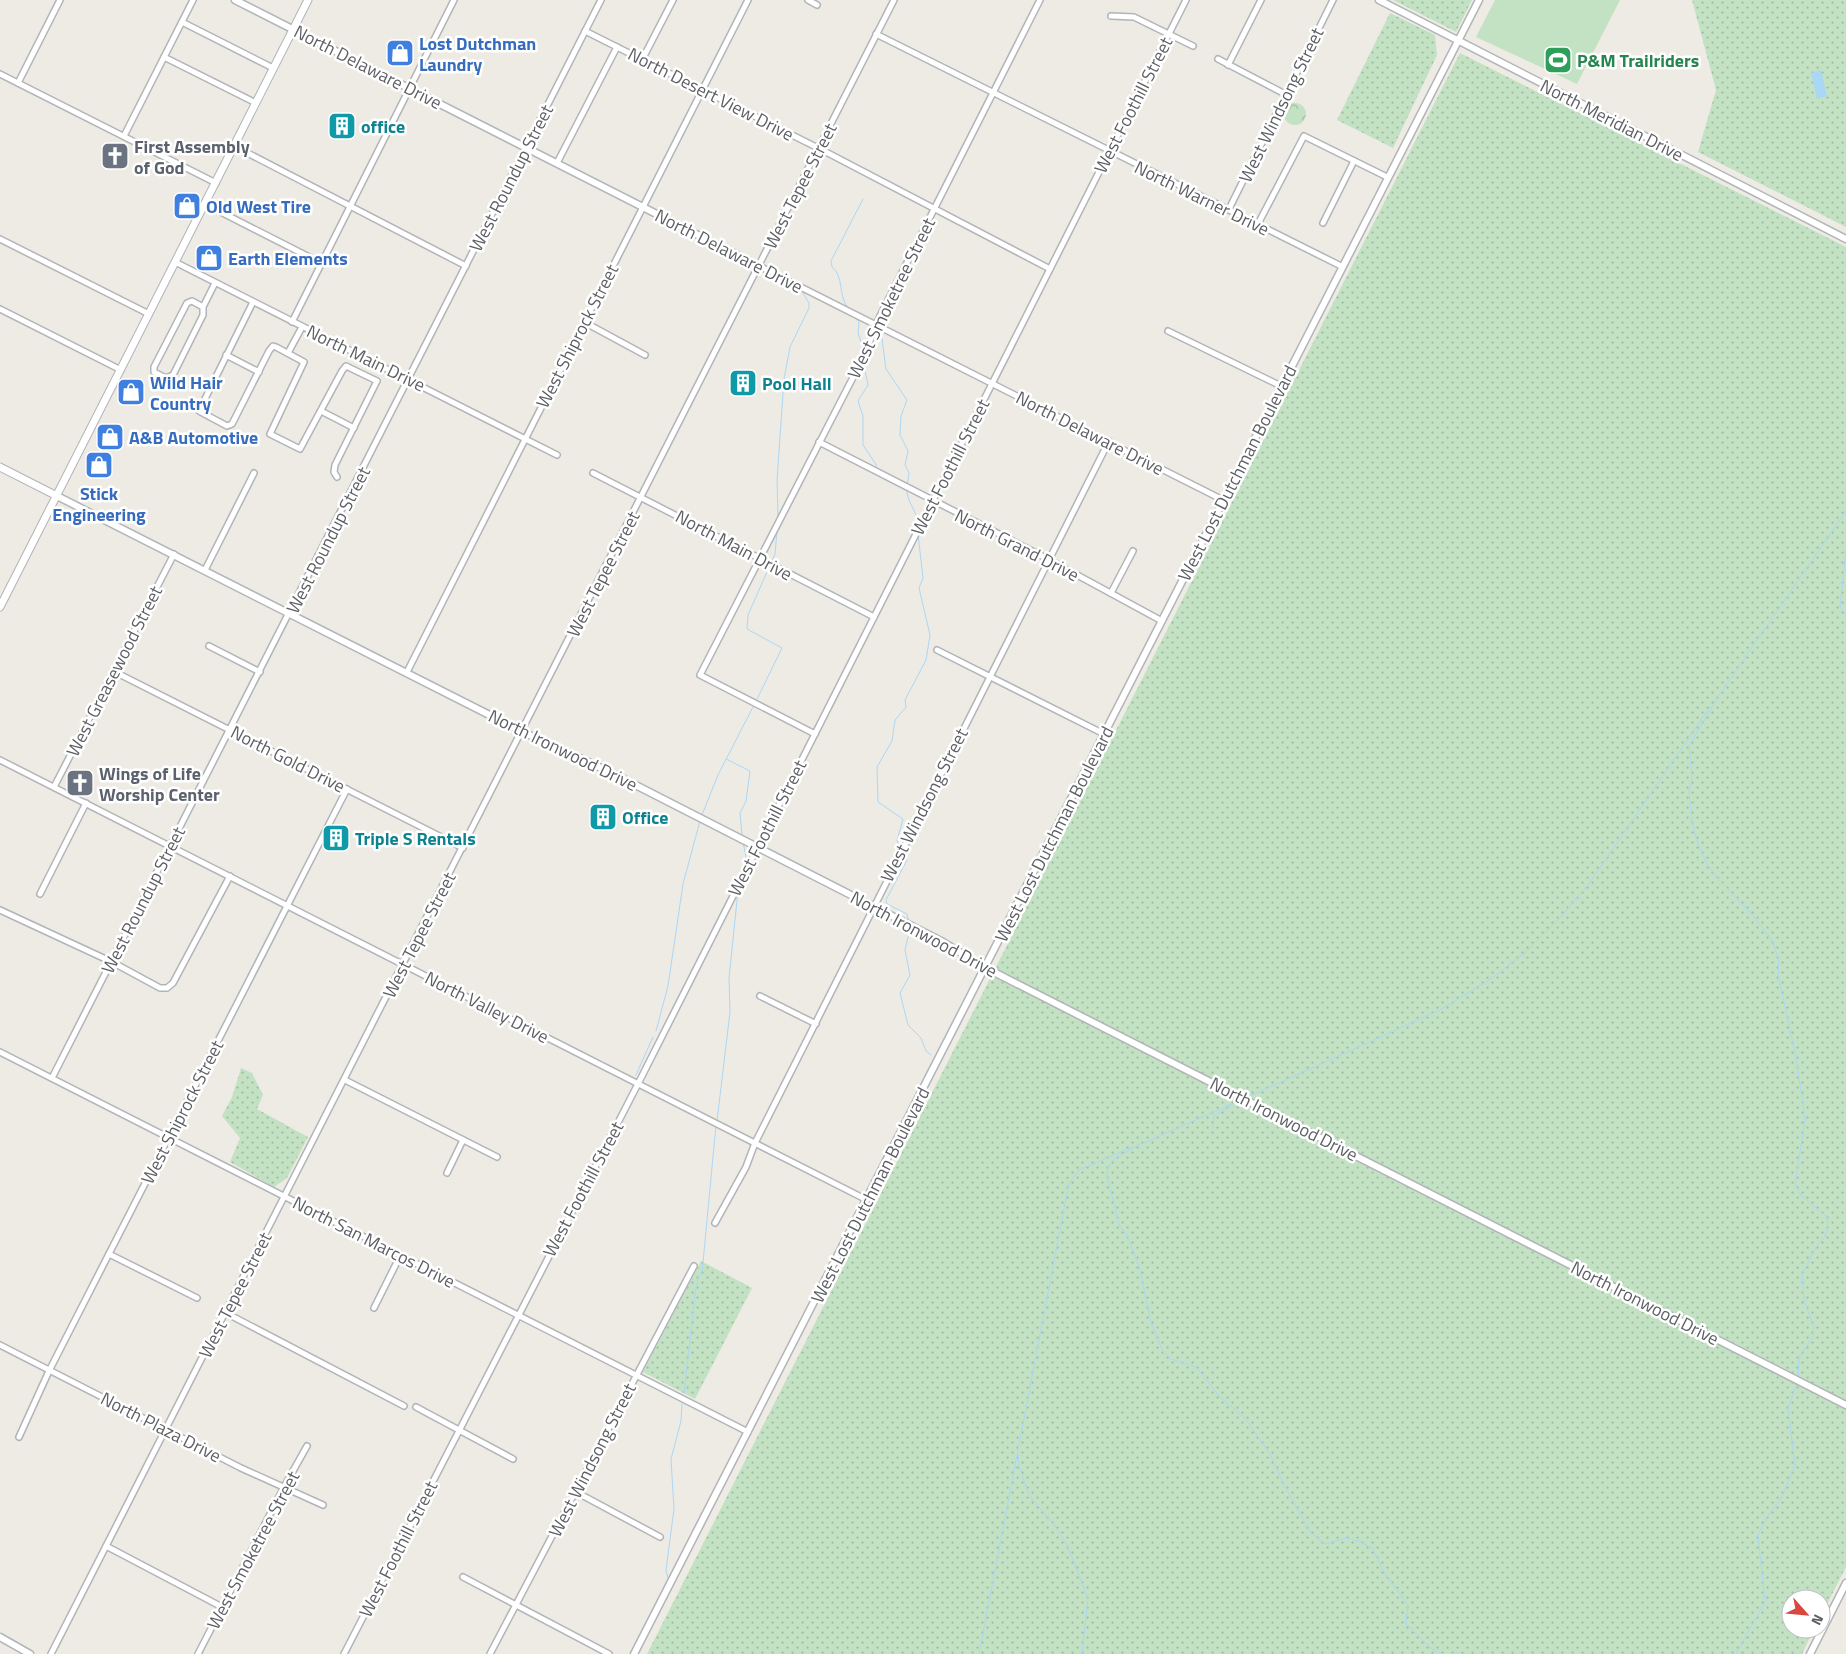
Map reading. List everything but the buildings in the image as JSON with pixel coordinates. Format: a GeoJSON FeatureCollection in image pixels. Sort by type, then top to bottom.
{"type":"FeatureCollection","features":[{"type":"Feature","properties":{"kind":"main road"},"geometry":{"type":"LineString","coordinates":[[0,607],[308,0]]}},
{"type":"Feature","properties":{"kind":"main road","name":"North Ironwood Drive"},"geometry":{"type":"LineString","coordinates":[[0,467],[57,496]]}},
{"type":"Feature","properties":{"kind":"street"},"geometry":{"type":"LineString","coordinates":[[18,83],[60,0]]}},
{"type":"Feature","properties":{"kind":"street"},"geometry":{"type":"LineString","coordinates":[[124,136],[193,0]]}},
{"type":"Feature","properties":{"kind":"street","name":"North Delaware Drive"},"geometry":{"type":"LineString","coordinates":[[235,0],[248,3],[293,29],[526,148],[1222,500]]}},
{"type":"Feature","properties":{"kind":"street"},"geometry":{"type":"LineString","coordinates":[[292,322],[454,0]]}},
{"type":"Feature","properties":{"kind":"street","name":"West Roundup Street"},"geometry":{"type":"LineString","coordinates":[[52,1078],[290,614],[601,0]]}},
{"type":"Feature","properties":{"kind":"street"},"geometry":{"type":"LineString","coordinates":[[642,60],[673,0]]}},
{"type":"Feature","properties":{"kind":"street","name":"West Shiprock Street"},"geometry":{"type":"LineString","coordinates":[[407,672],[748,0]]}},
{"type":"Feature","properties":{"kind":"street"},"geometry":{"type":"LineString","coordinates":[[808,0],[817,5]]}},
{"type":"Feature","properties":{"kind":"street","name":"West Tepee Street"},"geometry":{"type":"LineString","coordinates":[[51,1654],[523,732],[894,0]]}},
{"type":"Feature","properties":{"kind":"street","name":"West Smoketree Street"},"geometry":{"type":"LineString","coordinates":[[815,734],[700,675],[869,344],[876,326],[1040,0]]}},
{"type":"Feature","properties":{"kind":"street","name":"West Foothill Street"},"geometry":{"type":"LineString","coordinates":[[344,1654],[638,1084],[1186,0]]}},
{"type":"Feature","properties":{"kind":"street"},"geometry":{"type":"LineString","coordinates":[[1228,65],[1261,0]]}},
{"type":"Feature","properties":{"kind":"street","name":"West Windsong Street"},"geometry":{"type":"LineString","coordinates":[[1229,209],[1333,0]]}},
{"type":"Feature","properties":{"kind":"street","name":"North Meridian Drive"},"geometry":{"type":"LineString","coordinates":[[1379,0],[1846,239]]}},
{"type":"Feature","properties":{"kind":"street","name":"West Lost Dutchman Boulevard"},"geometry":{"type":"LineString","coordinates":[[634,1654],[986,968],[1341,266],[1479,0]]}},
{"type":"Feature","properties":{"kind":"street"},"geometry":{"type":"LineString","coordinates":[[1111,16],[1134,17],[1193,46]]}},
{"type":"Feature","properties":{"kind":"street"},"geometry":{"type":"LineString","coordinates":[[182,22],[273,68]]}},
{"type":"Feature","properties":{"kind":"street","name":"North Desert View Drive"},"geometry":{"type":"LineString","coordinates":[[585,31],[819,148],[1050,269]]}},
{"type":"Feature","properties":{"kind":"street","name":"North Warner Drive"},"geometry":{"type":"LineString","coordinates":[[876,34],[1109,152],[1229,209],[1341,266]]}},
{"type":"Feature","properties":{"kind":"street"},"geometry":{"type":"LineString","coordinates":[[557,163],[617,47]]}},
{"type":"Feature","properties":{"kind":"street"},"geometry":{"type":"LineString","coordinates":[[164,57],[256,103]]}},
{"type":"Feature","properties":{"kind":"street"},"geometry":{"type":"LineString","coordinates":[[1218,59],[1285,94]]}},
{"type":"Feature","properties":{"kind":"street"},"geometry":{"type":"LineString","coordinates":[[0,74],[216,183]]}},
{"type":"Feature","properties":{"kind":"street"},"geometry":{"type":"LineString","coordinates":[[1258,224],[1304,136],[1387,177]]}},
{"type":"Feature","properties":{"kind":"street"},"geometry":{"type":"LineString","coordinates":[[234,146],[466,266]]}},
{"type":"Feature","properties":{"kind":"street"},"geometry":{"type":"LineString","coordinates":[[1323,223],[1354,160]]}},
{"type":"Feature","properties":{"kind":"street"},"geometry":{"type":"LineString","coordinates":[[205,204],[321,264]]}},
{"type":"Feature","properties":{"kind":"street"},"geometry":{"type":"LineString","coordinates":[[0,239],[148,314]]}},
{"type":"Feature","properties":{"kind":"street","name":"North Main Drive"},"geometry":{"type":"LineString","coordinates":[[175,262],[557,455]]}},
{"type":"Feature","properties":{"kind":"street"},"geometry":{"type":"LineString","coordinates":[[203,307],[192,302],[187,303],[154,366],[154,372],[166,378],[173,375],[203,315],[203,307],[215,283]]}},
{"type":"Feature","properties":{"kind":"street"},"geometry":{"type":"LineString","coordinates":[[253,302],[199,411],[229,426],[273,346],[304,362],[270,434],[300,449],[346,366],[377,382],[335,466],[334,472],[337,477]]}},
{"type":"Feature","properties":{"kind":"street"},"geometry":{"type":"LineString","coordinates":[[0,309],[121,370]]}},
{"type":"Feature","properties":{"kind":"street"},"geometry":{"type":"LineString","coordinates":[[584,322],[645,355]]}},
{"type":"Feature","properties":{"kind":"street"},"geometry":{"type":"LineString","coordinates":[[288,353],[302,327]]}},
{"type":"Feature","properties":{"kind":"street"},"geometry":{"type":"LineString","coordinates":[[1168,331],[1281,386]]}},
{"type":"Feature","properties":{"kind":"street"},"geometry":{"type":"LineString","coordinates":[[226,355],[259,372]]}},
{"type":"Feature","properties":{"kind":"street"},"geometry":{"type":"LineString","coordinates":[[321,412],[354,428]]}},
{"type":"Feature","properties":{"kind":"street","name":"North Grand Drive"},"geometry":{"type":"LineString","coordinates":[[819,442],[932,502],[1049,560],[1162,621]]}},
{"type":"Feature","properties":{"kind":"street","name":"West Windsong Street"},"geometry":{"type":"LineString","coordinates":[[715,1223],[746,1167],[756,1143],[874,906],[1109,442]]}},
{"type":"Feature","properties":{"kind":"street"},"geometry":{"type":"LineString","coordinates":[[205,570],[254,473]]}},
{"type":"Feature","properties":{"kind":"street","name":"North Main Drive"},"geometry":{"type":"LineString","coordinates":[[593,474],[642,497],[759,560],[874,617]]}},
{"type":"Feature","properties":{"kind":"street","name":"North Ironwood Drive"},"geometry":{"type":"LineString","coordinates":[[57,496],[523,732],[610,772],[874,906],[943,942],[986,968],[1846,1405]]}},
{"type":"Feature","properties":{"kind":"street"},"geometry":{"type":"LineString","coordinates":[[1111,593],[1132,551]]}},
{"type":"Feature","properties":{"kind":"street","name":"West Greasewood Street"},"geometry":{"type":"LineString","coordinates":[[54,787],[174,554]]}},
{"type":"Feature","properties":{"kind":"street"},"geometry":{"type":"LineString","coordinates":[[209,646],[260,672]]}},
{"type":"Feature","properties":{"kind":"street"},"geometry":{"type":"LineString","coordinates":[[937,650],[1104,734]]}},
{"type":"Feature","properties":{"kind":"street","name":"North Gold Drive"},"geometry":{"type":"LineString","coordinates":[[113,671],[463,848]]}},
{"type":"Feature","properties":{"kind":"street","name":"North Valley Drive"},"geometry":{"type":"LineString","coordinates":[[0,760],[867,1200]]}},
{"type":"Feature","properties":{"kind":"street","name":"West Shiprock Street"},"geometry":{"type":"LineString","coordinates":[[18,1437],[109,1254],[347,789]]}},
{"type":"Feature","properties":{"kind":"street"},"geometry":{"type":"LineString","coordinates":[[40,894],[86,803]]}},
{"type":"Feature","properties":{"kind":"street"},"geometry":{"type":"LineString","coordinates":[[0,910],[112,962],[160,988],[167,988],[173,983],[230,876]]}},
{"type":"Feature","properties":{"kind":"street"},"geometry":{"type":"LineString","coordinates":[[760,996],[816,1024]]}},
{"type":"Feature","properties":{"kind":"street","name":"North San Marcos Drive"},"geometry":{"type":"LineString","coordinates":[[0,1052],[748,1432]]}},
{"type":"Feature","properties":{"kind":"street"},"geometry":{"type":"LineString","coordinates":[[345,1080],[497,1157]]}},
{"type":"Feature","properties":{"kind":"street"},"geometry":{"type":"LineString","coordinates":[[447,1173],[464,1140]]}},
{"type":"Feature","properties":{"kind":"street"},"geometry":{"type":"LineString","coordinates":[[109,1254],[197,1298]]}},
{"type":"Feature","properties":{"kind":"street"},"geometry":{"type":"LineString","coordinates":[[374,1308],[400,1256]]}},
{"type":"Feature","properties":{"kind":"street","name":"West Windsong Street"},"geometry":{"type":"LineString","coordinates":[[490,1654],[694,1266]]}},
{"type":"Feature","properties":{"kind":"street"},"geometry":{"type":"LineString","coordinates":[[226,1313],[404,1406]]}},
{"type":"Feature","properties":{"kind":"street","name":"North Plaza Drive"},"geometry":{"type":"LineString","coordinates":[[0,1345],[166,1430],[323,1505]]}},
{"type":"Feature","properties":{"kind":"street"},"geometry":{"type":"LineString","coordinates":[[416,1407],[513,1459]]}},
{"type":"Feature","properties":{"kind":"street","name":"West Smoketree Street"},"geometry":{"type":"LineString","coordinates":[[198,1654],[307,1446]]}},
{"type":"Feature","properties":{"kind":"street"},"geometry":{"type":"LineString","coordinates":[[576,1492],[660,1537]]}},
{"type":"Feature","properties":{"kind":"street"},"geometry":{"type":"LineString","coordinates":[[106,1546],[222,1607]]}},
{"type":"Feature","properties":{"kind":"street"},"geometry":{"type":"LineString","coordinates":[[463,1577],[609,1654]]}},
{"type":"Feature","properties":{"kind":"street"},"geometry":{"type":"LineString","coordinates":[[1810,1654],[1846,1583]]}},
{"type":"Feature","properties":{"kind":"street"},"geometry":{"type":"LineString","coordinates":[[0,1638],[30,1654]]}},
{"type":"Feature","properties":{"kind":"green space"},"geometry":{"type":"Polygon","coordinates":[[[1393,0],[1472,0],[1456,32],[1393,0]]]}},
{"type":"Feature","properties":{"kind":"green space","name":"P&M Trailriders"},"geometry":{"type":"Polygon","coordinates":[[[1495,0],[1620,0],[1577,84],[1476,37],[1495,0]]]}},
{"type":"Feature","properties":{"kind":"green space"},"geometry":{"type":"Polygon","coordinates":[[[1692,0],[1846,0],[1846,227],[1698,152],[1716,90],[1692,0]]]}},
{"type":"Feature","properties":{"kind":"green space"},"geometry":{"type":"Polygon","coordinates":[[[1390,13],[1435,35],[1437,55],[1393,148],[1337,120],[1390,13]]]}},
{"type":"Feature","properties":{"kind":"green space"},"geometry":{"type":"Polygon","coordinates":[[[1460,53],[1846,247],[1846,1567],[1831,1596],[1831,1589],[1781,1589],[1781,1639],[1809,1639],[1802,1654],[647,1654],[1460,53]]]}},
{"type":"Feature","properties":{"kind":"green space"},"geometry":{"type":"Polygon","coordinates":[[[1295,103],[1305,110],[1306,114],[1299,124],[1295,125],[1285,118],[1284,114],[1291,104],[1295,103]]]}},
{"type":"Feature","properties":{"kind":"green space"},"geometry":{"type":"Polygon","coordinates":[[[241,1068],[252,1073],[263,1095],[257,1109],[308,1137],[287,1178],[274,1187],[230,1162],[240,1138],[222,1116],[232,1097],[241,1068]]]}},
{"type":"Feature","properties":{"kind":"green space"},"geometry":{"type":"Polygon","coordinates":[[[701,1261],[752,1288],[695,1399],[643,1372],[701,1261]]]}},
{"type":"Feature","properties":{"kind":"water"},"geometry":{"type":"Polygon","coordinates":[[[1821,70],[1827,96],[1817,99],[1811,73],[1821,70]]]}},
{"type":"Feature","properties":{"kind":"waterway"},"geometry":{"type":"LineString","coordinates":[[848,308],[843,298],[840,281],[832,267],[831,261],[863,199]]}},
{"type":"Feature","properties":{"kind":"waterway"},"geometry":{"type":"LineString","coordinates":[[778,517],[777,480],[784,379],[790,347],[809,308],[809,303],[803,293]]}},
{"type":"Feature","properties":{"kind":"waterway"},"geometry":{"type":"LineString","coordinates":[[855,317],[859,322],[858,333],[864,350]]}},
{"type":"Feature","properties":{"kind":"waterway"},"geometry":{"type":"LineString","coordinates":[[882,339],[886,369],[907,400],[901,416],[900,435],[908,451],[905,465],[909,473],[907,485]]}},
{"type":"Feature","properties":{"kind":"waterway"},"geometry":{"type":"LineString","coordinates":[[863,361],[868,385],[858,401],[863,416],[863,445],[877,466]]}},
{"type":"Feature","properties":{"kind":"waterway"},"geometry":{"type":"LineString","coordinates":[[907,489],[908,498],[916,515],[918,525]]}},
{"type":"Feature","properties":{"kind":"waterway"},"geometry":{"type":"LineString","coordinates":[[1720,694],[1846,511]]}},
{"type":"Feature","properties":{"kind":"waterway"},"geometry":{"type":"LineString","coordinates":[[772,561],[775,554],[777,531]]}},
{"type":"Feature","properties":{"kind":"waterway"},"geometry":{"type":"LineString","coordinates":[[899,845],[897,841],[903,819],[878,802],[877,767],[892,741],[895,720],[906,707],[905,700],[926,660],[930,635],[919,588],[923,578],[918,534]]}},
{"type":"Feature","properties":{"kind":"waterway"},"geometry":{"type":"LineString","coordinates":[[1846,550],[1840,607],[1846,614]]}},
{"type":"Feature","properties":{"kind":"waterway"},"geometry":{"type":"LineString","coordinates":[[757,699],[782,648],[747,629],[748,615],[770,565]]}},
{"type":"Feature","properties":{"kind":"waterway"},"geometry":{"type":"LineString","coordinates":[[1719,695],[1689,746],[1692,778],[1689,792],[1692,821],[1697,842],[1707,864],[1772,940],[1779,960],[1778,975],[1796,1057],[1805,1119],[1795,1184],[1801,1195],[1827,1217],[1828,1227],[1825,1236],[1816,1247],[1802,1274],[1804,1300],[1814,1327],[1813,1337],[1799,1357],[1798,1378]]}},
{"type":"Feature","properties":{"kind":"waterway"},"geometry":{"type":"LineString","coordinates":[[702,815],[718,775],[753,707]]}},
{"type":"Feature","properties":{"kind":"waterway"},"geometry":{"type":"LineString","coordinates":[[1248,1097],[1440,1010],[1489,980],[1525,953],[1558,920],[1588,885],[1710,707]]}},
{"type":"Feature","properties":{"kind":"waterway"},"geometry":{"type":"LineString","coordinates":[[726,759],[750,771],[746,801],[740,813],[742,835]]}},
{"type":"Feature","properties":{"kind":"waterway"},"geometry":{"type":"LineString","coordinates":[[656,1031],[668,986],[683,884],[700,821]]}},
{"type":"Feature","properties":{"kind":"waterway"},"geometry":{"type":"LineString","coordinates":[[742,872],[746,857],[743,842]]}},
{"type":"Feature","properties":{"kind":"waterway"},"geometry":{"type":"LineString","coordinates":[[905,857],[907,860],[886,900],[887,904],[907,914],[908,919]]}},
{"type":"Feature","properties":{"kind":"waterway"},"geometry":{"type":"LineString","coordinates":[[717,1121],[730,1012],[729,978],[738,891]]}},
{"type":"Feature","properties":{"kind":"waterway"},"geometry":{"type":"LineString","coordinates":[[909,933],[905,950],[910,975],[900,993],[908,1025],[921,1038],[926,1051],[931,1055]]}},
{"type":"Feature","properties":{"kind":"waterway"},"geometry":{"type":"LineString","coordinates":[[636,1075],[653,1037]]}},
{"type":"Feature","properties":{"kind":"waterway"},"geometry":{"type":"LineString","coordinates":[[1141,1144],[1239,1101]]}},
{"type":"Feature","properties":{"kind":"waterway"},"geometry":{"type":"LineString","coordinates":[[1213,1128],[1214,1116],[1232,1105]]}},
{"type":"Feature","properties":{"kind":"waterway"},"geometry":{"type":"LineString","coordinates":[[684,1393],[695,1294],[698,1278],[702,1273],[716,1125]]}},
{"type":"Feature","properties":{"kind":"waterway"},"geometry":{"type":"LineString","coordinates":[[1140,1144],[1114,1159],[1108,1167],[1107,1177],[1120,1227],[1127,1235],[1139,1266],[1151,1322],[1163,1352],[1171,1359],[1196,1367],[1220,1397],[1245,1418],[1270,1454],[1285,1487],[1311,1533],[1325,1544],[1346,1538],[1359,1541],[1373,1549],[1384,1572],[1408,1605],[1406,1624],[1428,1646],[1443,1654]]}},
{"type":"Feature","properties":{"kind":"waterway"},"geometry":{"type":"LineString","coordinates":[[979,1654],[1069,1183],[1079,1170],[1132,1147]]}},
{"type":"Feature","properties":{"kind":"waterway"},"geometry":{"type":"LineString","coordinates":[[1736,1654],[1765,1602],[1758,1535],[1767,1517],[1782,1497],[1795,1465],[1788,1408],[1797,1382]]}},
{"type":"Feature","properties":{"kind":"waterway"},"geometry":{"type":"LineString","coordinates":[[668,1578],[666,1570],[674,1509],[671,1459],[681,1421],[682,1404]]}},
{"type":"Feature","properties":{"kind":"waterway"},"geometry":{"type":"LineString","coordinates":[[1018,1455],[1019,1466],[1029,1495],[1054,1525],[1067,1545],[1088,1598],[1082,1654]]}},
{"type":"Feature","properties":{"kind":"waterway"},"geometry":{"type":"LineString","coordinates":[[1451,1654],[1457,1652],[1458,1654]]}},
{"type":"Feature","properties":{"kind":"place","name":"Lost Dutchman Laundry"},"geometry":{"type":"Point","coordinates":[400,53]}},
{"type":"Feature","properties":{"kind":"place","name":"P&M Trailriders"},"geometry":{"type":"Point","coordinates":[1558,60]}},
{"type":"Feature","properties":{"kind":"place","name":"office"},"geometry":{"type":"Point","coordinates":[342,126]}},
{"type":"Feature","properties":{"kind":"place","name":"First Assembly of God"},"geometry":{"type":"Point","coordinates":[115,156]}},
{"type":"Feature","properties":{"kind":"place","name":"Old West Tire"},"geometry":{"type":"Point","coordinates":[187,206]}},
{"type":"Feature","properties":{"kind":"place","name":"Earth Elements"},"geometry":{"type":"Point","coordinates":[209,258]}},
{"type":"Feature","properties":{"kind":"place","name":"Pool Hall"},"geometry":{"type":"Point","coordinates":[743,383]}},
{"type":"Feature","properties":{"kind":"place","name":"Wild Hair Country"},"geometry":{"type":"Point","coordinates":[131,392]}},
{"type":"Feature","properties":{"kind":"place","name":"A&B Automotive"},"geometry":{"type":"Point","coordinates":[110,437]}},
{"type":"Feature","properties":{"kind":"place","name":"Stick Engineering"},"geometry":{"type":"Point","coordinates":[99,465]}},
{"type":"Feature","properties":{"kind":"place","name":"Wings of Life Worship Center"},"geometry":{"type":"Point","coordinates":[80,783]}},
{"type":"Feature","properties":{"kind":"place","name":"Office"},"geometry":{"type":"Point","coordinates":[603,817]}},
{"type":"Feature","properties":{"kind":"place","name":"Triple S Rentals"},"geometry":{"type":"Point","coordinates":[336,838]}}]}
